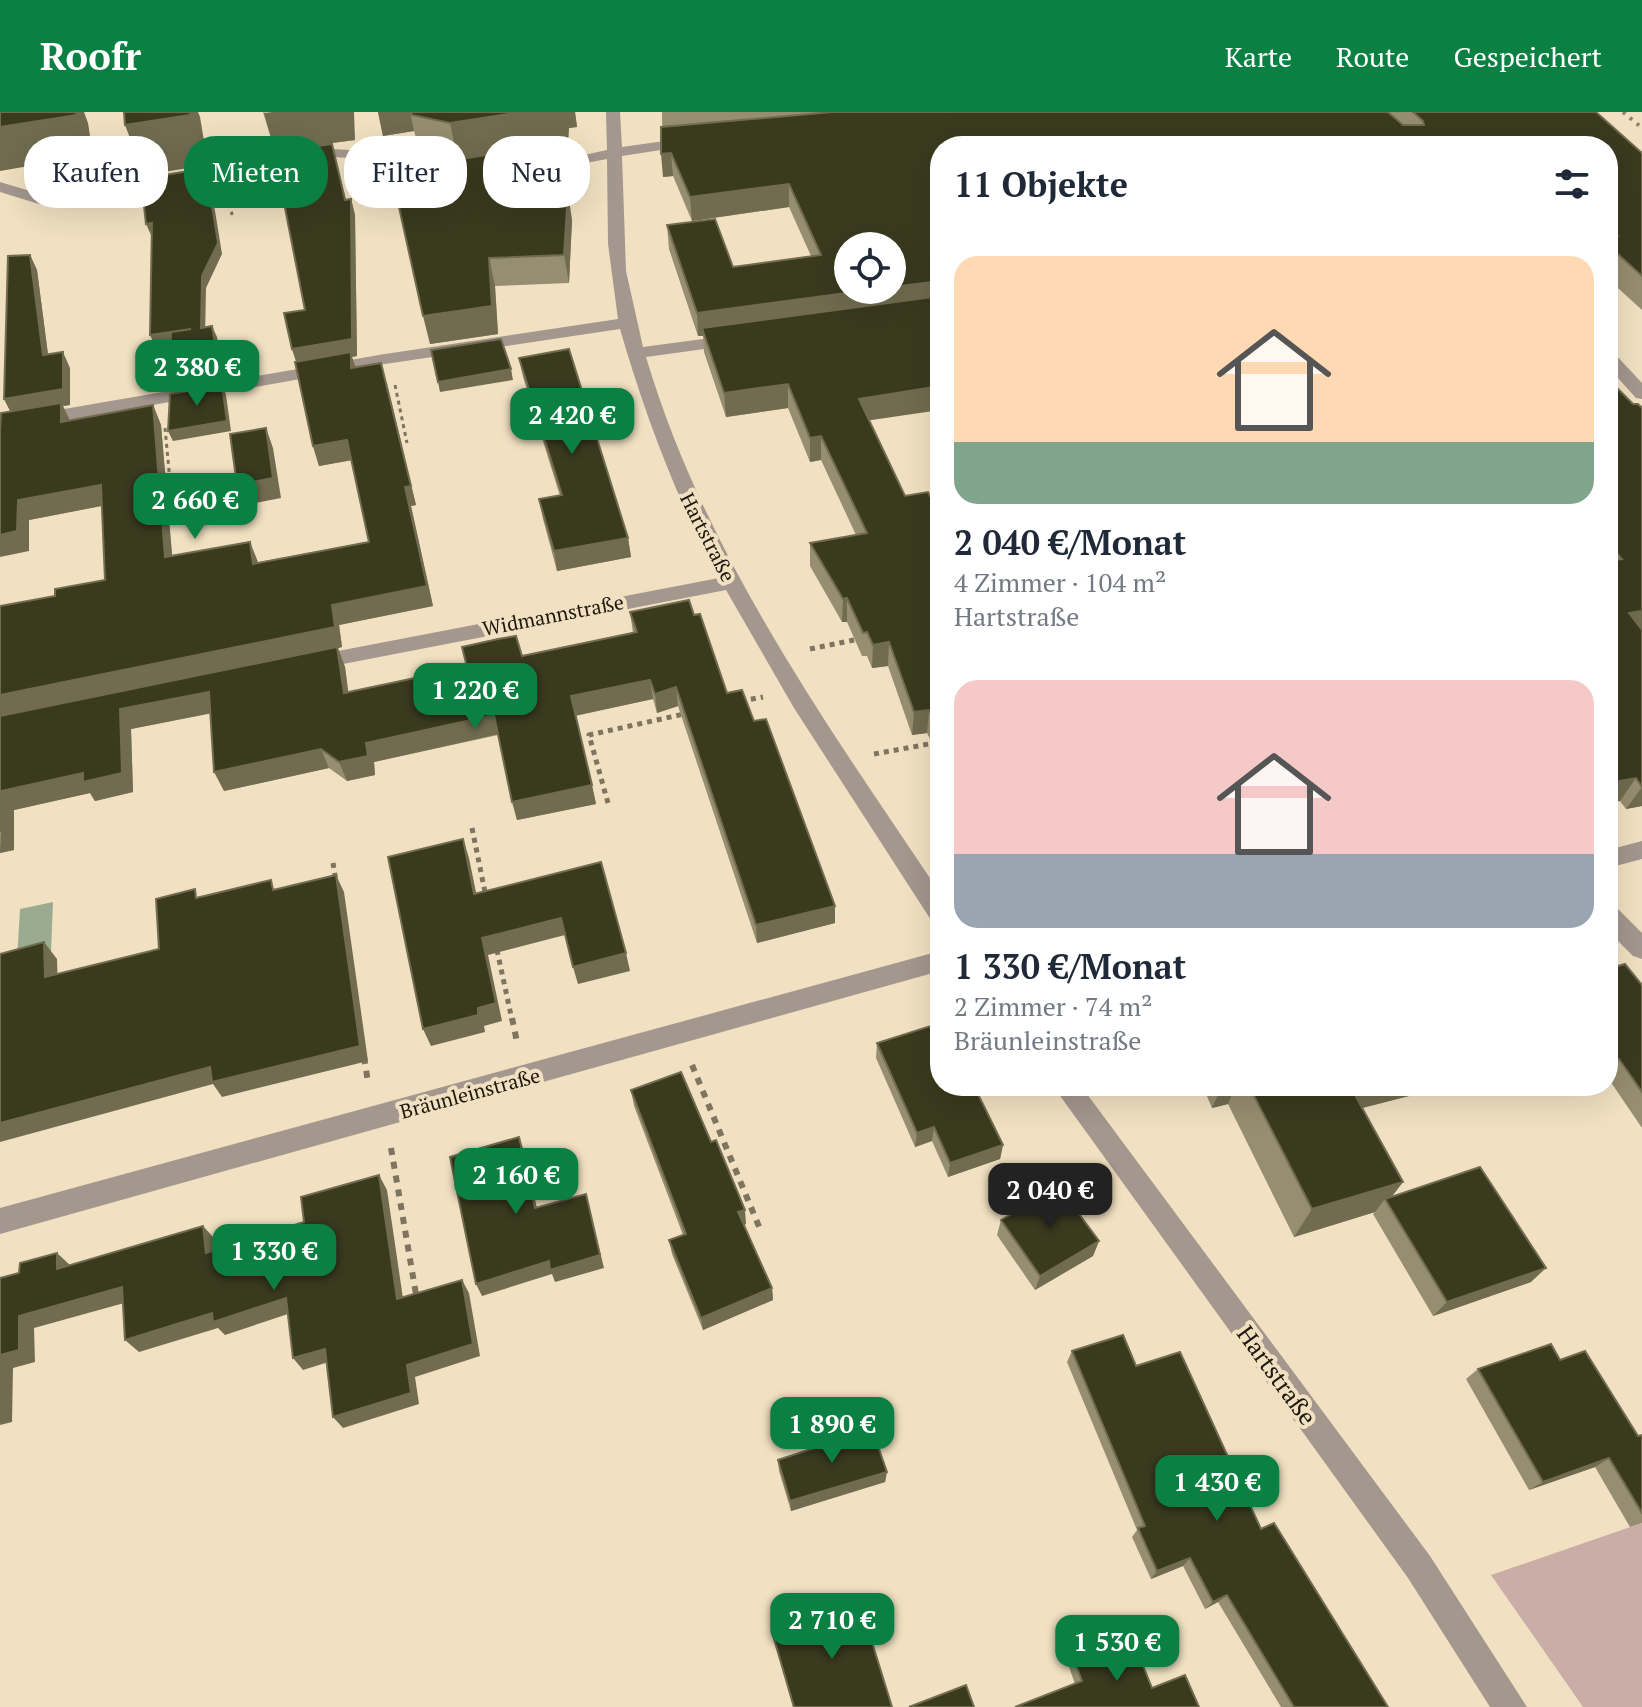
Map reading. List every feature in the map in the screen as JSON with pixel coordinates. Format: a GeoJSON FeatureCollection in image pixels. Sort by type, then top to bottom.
{"type":"FeatureCollection","features":[{"type":"Feature","properties":{"kind":"street","name":"Hartstraße"},"geometry":{"type":"LineString","coordinates":[[613,112],[616,260],[627,323],[677,475],[698,524],[774,656],[930,898]]}},
{"type":"Feature","properties":{"kind":"street"},"geometry":{"type":"LineString","coordinates":[[590,158],[645,144],[708,140]]}},
{"type":"Feature","properties":{"kind":"street"},"geometry":{"type":"LineString","coordinates":[[0,187],[39,199],[331,153],[352,154],[447,179],[473,177]]}},
{"type":"Feature","properties":{"kind":"street"},"geometry":{"type":"LineString","coordinates":[[0,426],[385,359],[627,323]]}},
{"type":"Feature","properties":{"kind":"street"},"geometry":{"type":"LineString","coordinates":[[636,353],[758,337]]}},
{"type":"Feature","properties":{"kind":"street"},"geometry":{"type":"LineString","coordinates":[[1618,368],[1642,394]]}},
{"type":"Feature","properties":{"kind":"street","name":"Widmannstraße"},"geometry":{"type":"LineString","coordinates":[[296,666],[731,582]]}},
{"type":"Feature","properties":{"kind":"street"},"geometry":{"type":"LineString","coordinates":[[1618,856],[1642,850]]}},
{"type":"Feature","properties":{"kind":"street"},"geometry":{"type":"LineString","coordinates":[[1618,925],[1642,949]]}},
{"type":"Feature","properties":{"kind":"street","name":"Bräunleinstraße"},"geometry":{"type":"LineString","coordinates":[[0,1221],[930,964]]}},
{"type":"Feature","properties":{"kind":"street","name":"Hartstraße"},"geometry":{"type":"LineString","coordinates":[[1073,1096],[1419,1567],[1510,1707]]}},
{"type":"Feature","properties":{"kind":"path"},"geometry":{"type":"LineString","coordinates":[[397,396],[407,443]]}},
{"type":"Feature","properties":{"kind":"path"},"geometry":{"type":"LineString","coordinates":[[165,424],[172,507]]}},
{"type":"Feature","properties":{"kind":"path"},"geometry":{"type":"LineString","coordinates":[[774,656],[868,637]]}},
{"type":"Feature","properties":{"kind":"path"},"geometry":{"type":"LineString","coordinates":[[736,703],[795,690]]}},
{"type":"Feature","properties":{"kind":"path"},"geometry":{"type":"LineString","coordinates":[[608,803],[589,735],[692,712]]}},
{"type":"Feature","properties":{"kind":"path"},"geometry":{"type":"LineString","coordinates":[[840,761],[930,744]]}},
{"type":"Feature","properties":{"kind":"path"},"geometry":{"type":"LineString","coordinates":[[472,828],[488,906]]}},
{"type":"Feature","properties":{"kind":"path"},"geometry":{"type":"LineString","coordinates":[[333,863],[338,893]]}},
{"type":"Feature","properties":{"kind":"path"},"geometry":{"type":"LineString","coordinates":[[495,937],[524,1078]]}},
{"type":"Feature","properties":{"kind":"path"},"geometry":{"type":"LineString","coordinates":[[680,1035],[760,1229]]}},
{"type":"Feature","properties":{"kind":"path"},"geometry":{"type":"LineString","coordinates":[[362,1044],[420,1316]]}},
{"type":"Feature","properties":{"kind":"shaded area"},"geometry":{"type":"Polygon","coordinates":[[[53,902],[51,953],[17,960],[20,909],[53,902]]]}},
{"type":"Feature","properties":{"kind":"shaded area"},"geometry":{"type":"Polygon","coordinates":[[[1642,1523],[1642,1707],[1583,1707],[1491,1575],[1642,1523]]]}},
{"type":"Feature","properties":{"kind":"building"},"geometry":{"type":"Polygon","coordinates":[[[0,112],[76,112],[77,115],[0,127],[0,112]]]}},
{"type":"Feature","properties":{"kind":"building"},"geometry":{"type":"Polygon","coordinates":[[[124,112],[190,112],[190,115],[125,125],[124,112]]]}},
{"type":"Feature","properties":{"kind":"building"},"geometry":{"type":"Polygon","coordinates":[[[411,112],[522,112],[450,123],[412,115],[411,112]]]}},
{"type":"Feature","properties":{"kind":"building"},"geometry":{"type":"Polygon","coordinates":[[[832,112],[1388,112],[1403,125],[1424,125],[1413,112],[1596,112],[1642,153],[1642,276],[1618,254],[1618,136],[930,136],[930,282],[906,285],[906,232],[834,232],[834,295],[697,313],[667,225],[715,219],[733,267],[821,255],[789,184],[690,197],[671,153],[661,154],[661,127],[832,112]]]}},
{"type":"Feature","properties":{"kind":"building"},"geometry":{"type":"Polygon","coordinates":[[[332,144],[344,208],[351,208],[352,339],[292,349],[284,313],[305,310],[285,208],[328,208],[328,145],[332,144]]]}},
{"type":"Feature","properties":{"kind":"building"},"geometry":{"type":"Polygon","coordinates":[[[483,156],[483,208],[567,208],[564,255],[489,258],[492,306],[423,316],[399,208],[467,208],[467,158],[483,156]]]}},
{"type":"Feature","properties":{"kind":"building"},"geometry":{"type":"Polygon","coordinates":[[[184,172],[184,208],[212,208],[218,243],[202,276],[201,328],[212,326],[219,367],[170,376],[171,332],[191,329],[150,335],[152,223],[146,224],[144,208],[168,208],[168,174],[184,172]]]}},
{"type":"Feature","properties":{"kind":"building"},"geometry":{"type":"Polygon","coordinates":[[[30,255],[43,355],[63,352],[63,389],[4,399],[8,256],[30,255]]]}},
{"type":"Feature","properties":{"kind":"building"},"geometry":{"type":"Polygon","coordinates":[[[930,297],[930,388],[859,399],[905,496],[928,492],[930,496],[930,712],[914,712],[889,642],[873,645],[867,632],[863,633],[847,598],[843,599],[810,543],[867,533],[821,436],[810,438],[788,384],[724,393],[702,328],[880,304],[906,304],[906,301],[930,297]]]}},
{"type":"Feature","properties":{"kind":"building"},"geometry":{"type":"Polygon","coordinates":[[[501,339],[511,369],[438,382],[431,350],[501,339]]]}},
{"type":"Feature","properties":{"kind":"building"},"geometry":{"type":"Polygon","coordinates":[[[569,349],[628,538],[554,551],[539,499],[562,495],[519,358],[569,349]]]}},
{"type":"Feature","properties":{"kind":"building"},"geometry":{"type":"Polygon","coordinates":[[[351,352],[351,368],[381,363],[411,486],[405,487],[427,586],[332,605],[335,627],[0,695],[0,606],[55,596],[55,589],[105,580],[101,485],[18,500],[17,531],[0,535],[1,413],[61,403],[61,422],[153,405],[165,557],[250,542],[253,564],[369,542],[347,440],[313,446],[295,362],[351,352]]]}},
{"type":"Feature","properties":{"kind":"building"},"geometry":{"type":"Polygon","coordinates":[[[222,385],[227,421],[168,431],[170,394],[222,385]]]}},
{"type":"Feature","properties":{"kind":"building"},"geometry":{"type":"Polygon","coordinates":[[[1618,389],[1633,404],[1642,408],[1642,611],[1629,613],[1642,630],[1642,787],[1636,778],[1618,781],[1618,560],[1622,559],[1618,554],[1618,389]]]}},
{"type":"Feature","properties":{"kind":"building"},"geometry":{"type":"Polygon","coordinates":[[[266,428],[273,478],[237,485],[230,434],[266,428]]]}},
{"type":"Feature","properties":{"kind":"building"},"geometry":{"type":"Polygon","coordinates":[[[689,600],[694,615],[700,614],[727,693],[742,690],[754,721],[766,719],[835,906],[756,925],[676,687],[655,694],[650,680],[571,696],[592,785],[512,802],[494,715],[366,743],[368,756],[339,762],[321,749],[214,772],[209,692],[120,709],[122,773],[83,782],[83,773],[1,791],[0,832],[0,716],[337,647],[344,693],[467,667],[462,647],[498,639],[516,636],[522,656],[637,632],[630,612],[689,600]]]}},
{"type":"Feature","properties":{"kind":"building"},"geometry":{"type":"Polygon","coordinates":[[[463,839],[474,894],[601,862],[626,953],[573,967],[561,918],[482,938],[496,1003],[478,1008],[478,1015],[423,1029],[388,857],[463,839]]]}},
{"type":"Feature","properties":{"kind":"building"},"geometry":{"type":"Polygon","coordinates":[[[336,875],[360,1046],[212,1082],[210,1067],[0,1123],[0,954],[44,942],[45,977],[159,949],[156,899],[195,889],[196,898],[271,880],[273,890],[336,875]]]}},
{"type":"Feature","properties":{"kind":"building"},"geometry":{"type":"Polygon","coordinates":[[[1625,964],[1642,985],[1642,1092],[1619,1059],[1618,966],[1625,964]]]}},
{"type":"Feature","properties":{"kind":"building"},"geometry":{"type":"Polygon","coordinates":[[[930,1026],[930,1096],[979,1096],[1003,1145],[950,1163],[934,1127],[917,1133],[877,1043],[930,1026]]]}},
{"type":"Feature","properties":{"kind":"building"},"geometry":{"type":"Polygon","coordinates":[[[681,1072],[711,1142],[716,1140],[745,1210],[738,1212],[772,1288],[701,1318],[669,1240],[686,1234],[631,1090],[681,1072]]]}},
{"type":"Feature","properties":{"kind":"building"},"geometry":{"type":"Polygon","coordinates":[[[1254,1096],[1356,1096],[1403,1182],[1312,1209],[1254,1096]]]}},
{"type":"Feature","properties":{"kind":"building"},"geometry":{"type":"Polygon","coordinates":[[[519,1137],[535,1208],[586,1194],[600,1255],[550,1270],[549,1261],[476,1284],[450,1157],[519,1137]]]}},
{"type":"Feature","properties":{"kind":"building"},"geometry":{"type":"Polygon","coordinates":[[[1480,1167],[1546,1268],[1447,1302],[1385,1199],[1480,1167]]]}},
{"type":"Feature","properties":{"kind":"building"},"geometry":{"type":"Polygon","coordinates":[[[379,1175],[397,1299],[462,1280],[473,1344],[407,1365],[411,1393],[333,1417],[325,1349],[293,1358],[286,1298],[213,1322],[212,1313],[125,1340],[122,1287],[19,1316],[19,1350],[0,1355],[0,1278],[19,1273],[20,1263],[57,1253],[57,1269],[203,1226],[206,1253],[304,1222],[301,1197],[379,1175]]]}},
{"type":"Feature","properties":{"kind":"building"},"geometry":{"type":"Polygon","coordinates":[[[1059,1187],[1099,1241],[1040,1276],[1001,1220],[1059,1187]]]}},
{"type":"Feature","properties":{"kind":"building"},"geometry":{"type":"Polygon","coordinates":[[[1123,1335],[1136,1366],[1180,1352],[1261,1529],[1274,1523],[1388,1707],[1294,1707],[1227,1595],[1213,1602],[1190,1558],[1157,1571],[1138,1528],[1145,1526],[1072,1351],[1123,1335]]]}},
{"type":"Feature","properties":{"kind":"building"},"geometry":{"type":"Polygon","coordinates":[[[1551,1344],[1560,1360],[1585,1351],[1638,1436],[1642,1435],[1642,1513],[1609,1458],[1543,1482],[1478,1369],[1551,1344]]]}},
{"type":"Feature","properties":{"kind":"building"},"geometry":{"type":"Polygon","coordinates":[[[872,1429],[887,1472],[790,1501],[778,1460],[872,1429]]]}},
{"type":"Feature","properties":{"kind":"building"},"geometry":{"type":"Polygon","coordinates":[[[859,1600],[892,1707],[794,1707],[772,1632],[859,1600]]]}},
{"type":"Feature","properties":{"kind":"building"},"geometry":{"type":"Polygon","coordinates":[[[1131,1636],[1152,1688],[1185,1675],[1199,1707],[1015,1707],[1082,1681],[1073,1657],[1131,1636]]]}},
{"type":"Feature","properties":{"kind":"building"},"geometry":{"type":"Polygon","coordinates":[[[966,1685],[974,1707],[909,1707],[966,1685]]]}},
{"type":"Feature","properties":{"kind":"railway"},"geometry":{"type":"LineString","coordinates":[[1623,112],[1642,128]]}}]}
